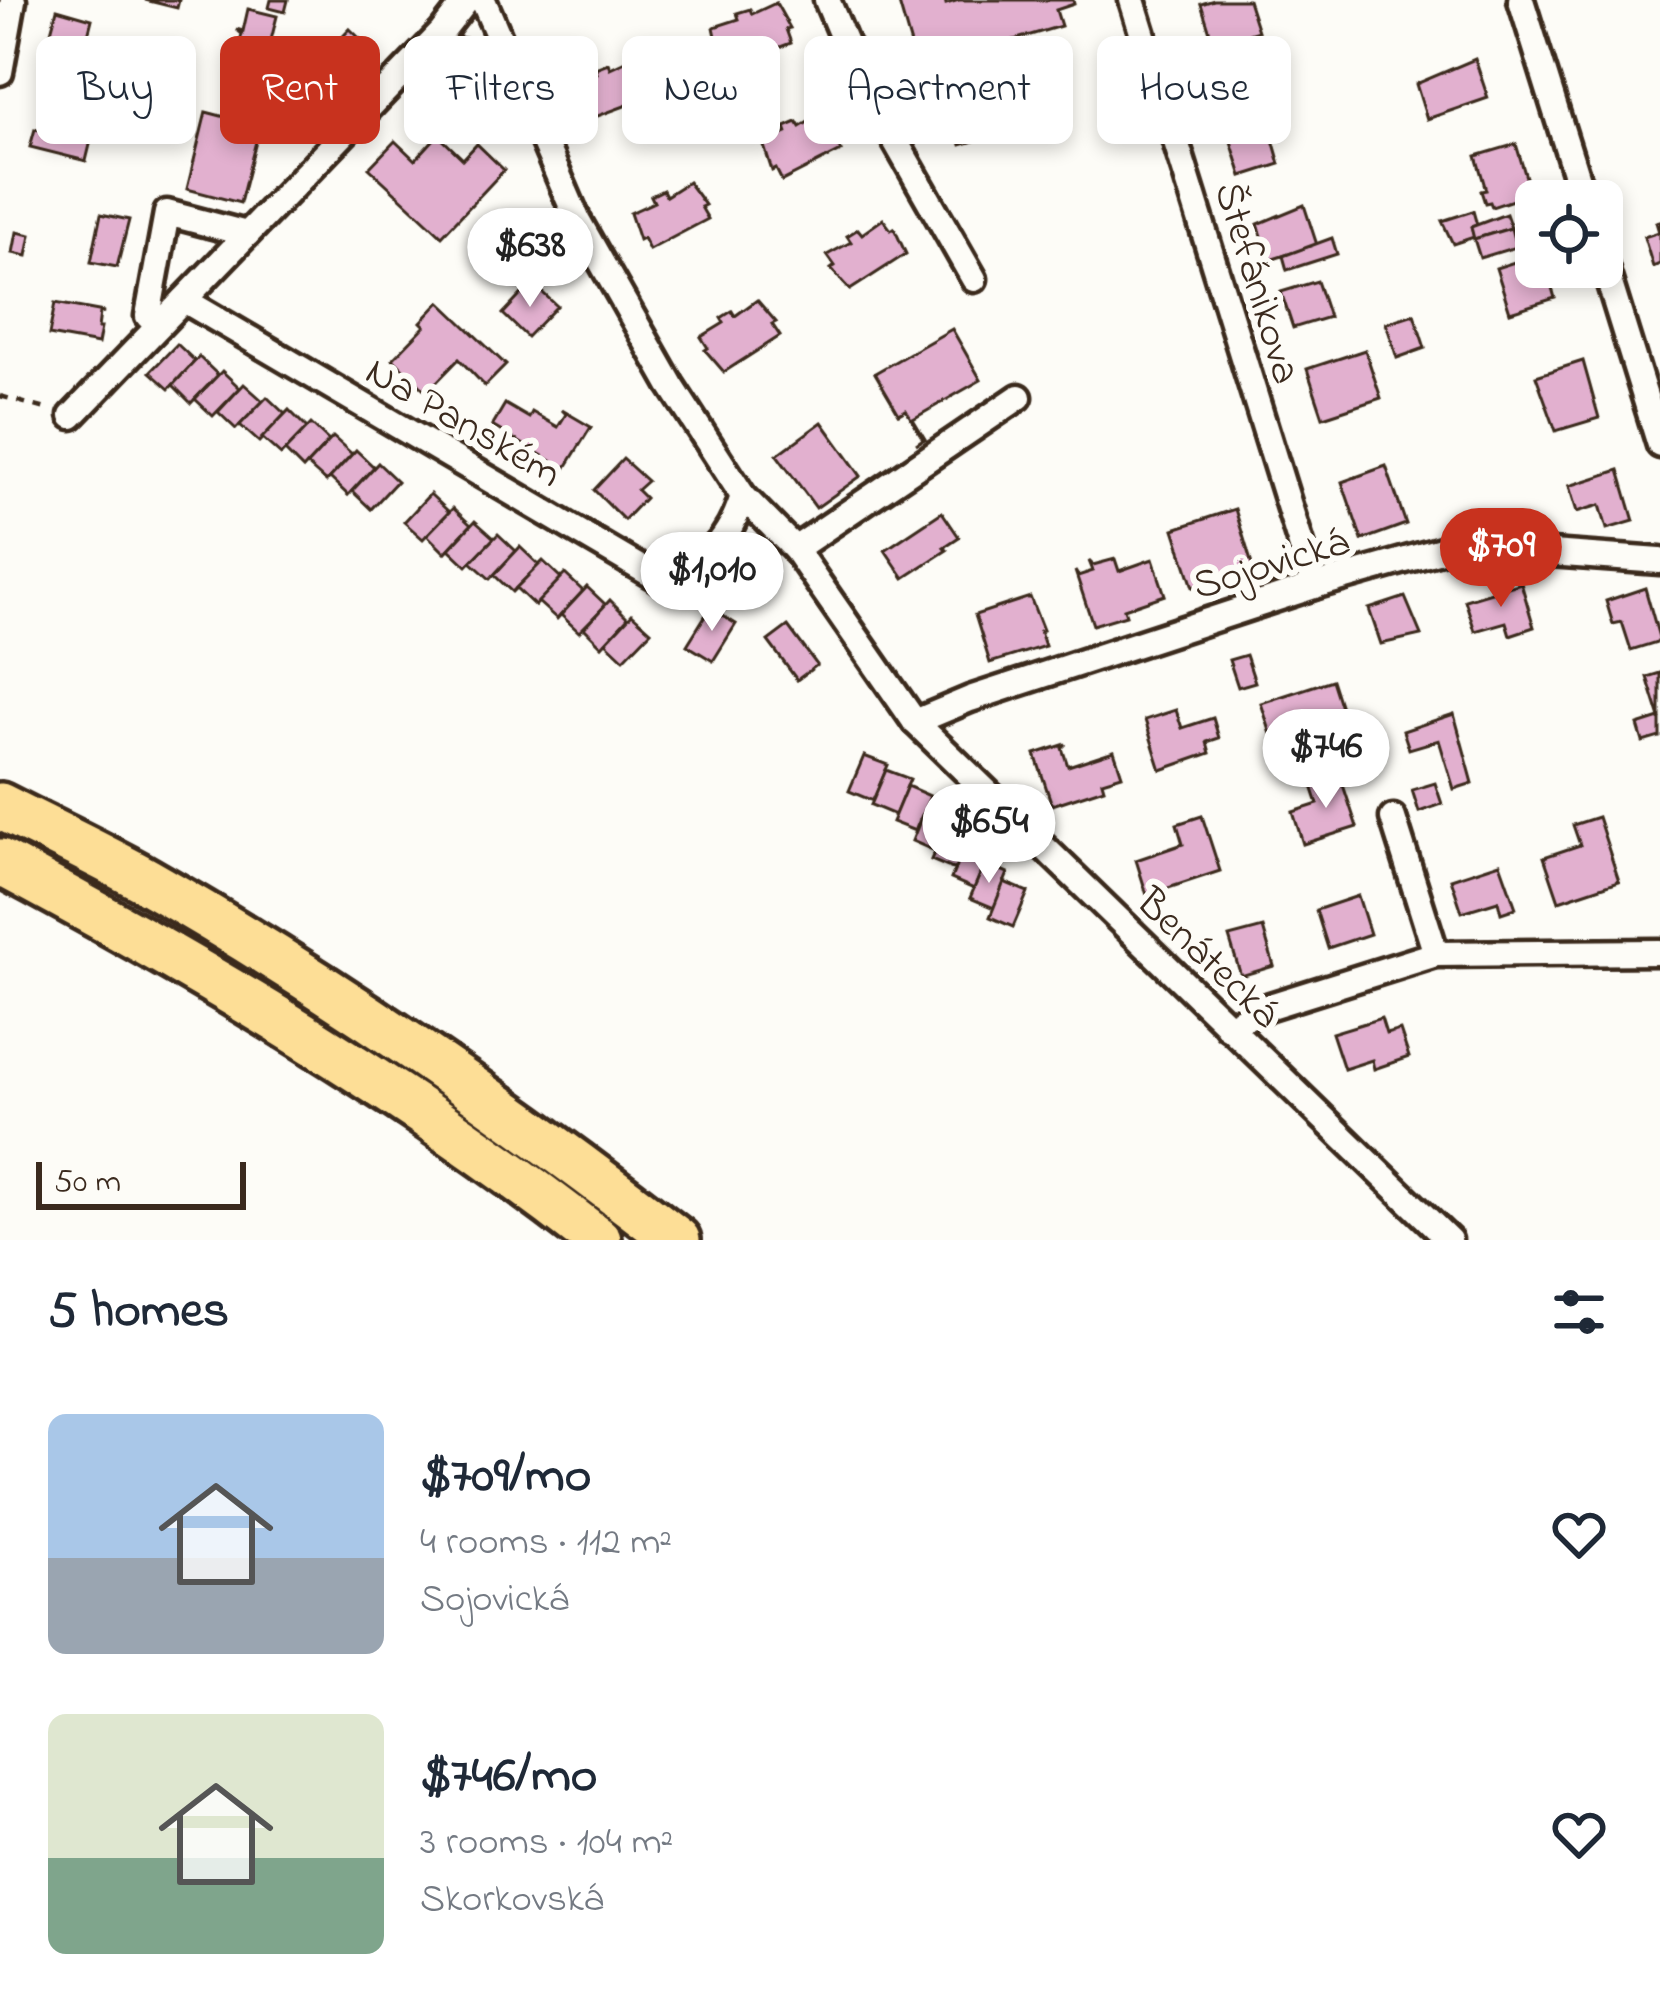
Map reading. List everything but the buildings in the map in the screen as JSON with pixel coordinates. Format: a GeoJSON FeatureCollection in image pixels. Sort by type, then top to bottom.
{"type":"FeatureCollection","features":[{"type":"Feature","properties":{"kind":"highway"},"geometry":{"type":"LineString","coordinates":[[0,806],[146,880],[371,1021],[585,1168],[677,1240]]}},
{"type":"Feature","properties":{"kind":"highway"},"geometry":{"type":"LineString","coordinates":[[0,862],[122,926],[349,1062],[598,1240]]}},
{"type":"Feature","properties":{"kind":"street"},"geometry":{"type":"LineString","coordinates":[[0,72],[13,0]]}},
{"type":"Feature","properties":{"kind":"street"},"geometry":{"type":"LineString","coordinates":[[72,416],[442,32],[467,0]]}},
{"type":"Feature","properties":{"kind":"street","name":"Benátecká"},"geometry":{"type":"LineString","coordinates":[[483,0],[578,221],[671,385],[743,496],[795,549],[915,722],[1449,1240]]}},
{"type":"Feature","properties":{"kind":"street"},"geometry":{"type":"LineString","coordinates":[[827,0],[861,81],[974,279]]}},
{"type":"Feature","properties":{"kind":"street","name":"Štefánikova"},"geometry":{"type":"LineString","coordinates":[[1132,0],[1314,586]]}},
{"type":"Feature","properties":{"kind":"street"},"geometry":{"type":"LineString","coordinates":[[1522,0],[1578,180]]}},
{"type":"Feature","properties":{"kind":"street"},"geometry":{"type":"LineString","coordinates":[[158,326],[148,316],[167,214],[248,234]]}},
{"type":"Feature","properties":{"kind":"street"},"geometry":{"type":"LineString","coordinates":[[1611,288],[1660,445]]}},
{"type":"Feature","properties":{"kind":"street","name":"Na Panském"},"geometry":{"type":"LineString","coordinates":[[184,300],[664,582],[712,554],[732,530],[743,496]]}},
{"type":"Feature","properties":{"kind":"street"},"geometry":{"type":"LineString","coordinates":[[795,549],[1019,397]]}},
{"type":"Feature","properties":{"kind":"street","name":"Sojovická"},"geometry":{"type":"LineString","coordinates":[[915,722],[970,699],[1314,586],[1455,546],[1660,561]]}},
{"type":"Feature","properties":{"kind":"street"},"geometry":{"type":"LineString","coordinates":[[1393,818],[1436,955]]}},
{"type":"Feature","properties":{"kind":"street"},"geometry":{"type":"LineString","coordinates":[[1228,1027],[1267,1007],[1436,955],[1660,952]]}},
{"type":"Feature","properties":{"kind":"path"},"geometry":{"type":"LineString","coordinates":[[0,396],[72,416]]}}]}
